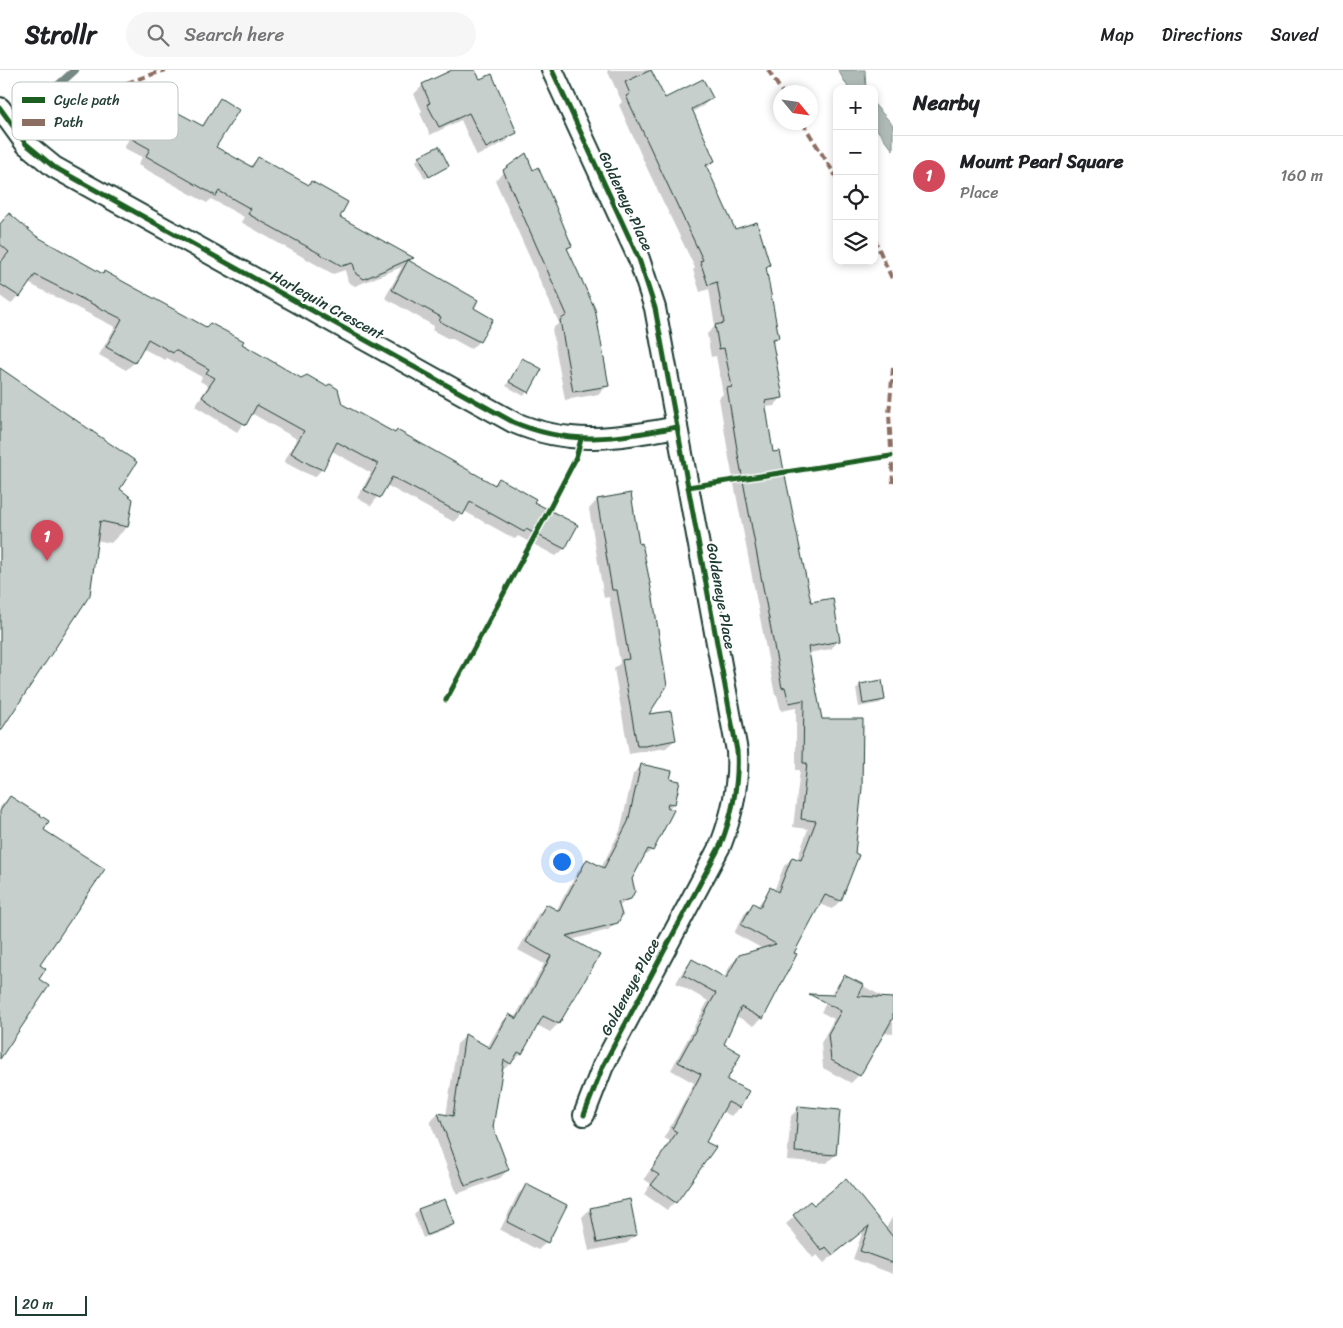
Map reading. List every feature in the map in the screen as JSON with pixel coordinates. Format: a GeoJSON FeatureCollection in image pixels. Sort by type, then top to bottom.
{"type":"FeatureCollection","features":[{"type":"Feature","properties":{"kind":"street","name":"Goldeneye Place"},"geometry":{"type":"LineString","coordinates":[[552,70],[647,282],[661,332],[737,751],[737,787],[728,826],[721,844],[607,1058],[584,1115]]}},
{"type":"Feature","properties":{"kind":"street","name":"Harlequin Crescent"},"geometry":{"type":"LineString","coordinates":[[0,108],[12,125]]}},
{"type":"Feature","properties":{"kind":"street","name":"Harlequin Crescent"},"geometry":{"type":"LineString","coordinates":[[23,140],[54,167],[513,422],[547,435],[600,440],[677,427]]}},
{"type":"Feature","properties":{"kind":"shaded area"},"geometry":{"type":"Polygon","coordinates":[[[838,70],[865,70],[866,85],[847,85],[838,70]]]}},
{"type":"Feature","properties":{"kind":"shaded area"},"geometry":{"type":"Polygon","coordinates":[[[878,108],[893,125],[893,150],[878,131],[878,108]]]}},
{"type":"Feature","properties":{"kind":"building"},"geometry":{"type":"Polygon","coordinates":[[[452,70],[475,70],[480,79],[492,74],[517,133],[486,148],[469,113],[439,127],[427,104],[430,103],[422,84],[452,70]]]}},
{"type":"Feature","properties":{"kind":"building"},"geometry":{"type":"Polygon","coordinates":[[[651,70],[665,98],[703,79],[713,98],[692,109],[715,161],[706,165],[735,229],[757,222],[770,265],[766,267],[779,338],[772,339],[783,398],[765,401],[773,452],[780,451],[811,602],[833,598],[840,641],[808,647],[822,719],[863,719],[862,788],[855,853],[859,855],[841,901],[825,895],[794,953],[797,954],[763,1019],[741,1007],[724,1044],[741,1054],[727,1080],[749,1091],[740,1108],[728,1102],[706,1142],[716,1147],[676,1203],[651,1185],[659,1175],[651,1170],[677,1132],[672,1129],[701,1074],[678,1062],[716,993],[683,975],[692,959],[726,978],[739,955],[776,944],[741,925],[753,903],[760,907],[770,887],[778,892],[792,857],[801,860],[816,821],[801,819],[807,763],[803,763],[804,700],[789,703],[785,687],[782,688],[737,449],[727,388],[732,387],[724,348],[719,349],[715,325],[724,323],[717,282],[708,285],[700,261],[703,260],[626,96],[630,94],[625,82],[651,70]]]}},
{"type":"Feature","properties":{"kind":"building"},"geometry":{"type":"Polygon","coordinates":[[[220,98],[239,110],[216,147],[252,167],[258,157],[309,185],[311,181],[348,202],[340,217],[414,258],[364,279],[356,274],[353,263],[342,266],[248,214],[251,209],[219,191],[216,196],[146,156],[150,149],[134,140],[178,140],[178,113],[203,126],[220,98]]]}},
{"type":"Feature","properties":{"kind":"building"},"geometry":{"type":"Polygon","coordinates":[[[439,146],[449,166],[429,177],[419,156],[439,146]]]}},
{"type":"Feature","properties":{"kind":"building"},"geometry":{"type":"Polygon","coordinates":[[[526,153],[533,170],[538,167],[555,205],[572,246],[567,248],[595,309],[609,386],[573,392],[560,320],[567,315],[503,170],[526,153]]]}},
{"type":"Feature","properties":{"kind":"building"},"geometry":{"type":"Polygon","coordinates":[[[9,213],[36,236],[103,274],[104,271],[206,327],[210,323],[244,341],[242,344],[301,378],[307,375],[326,386],[330,384],[338,389],[342,404],[395,433],[397,430],[495,485],[499,478],[536,499],[534,502],[578,525],[565,549],[526,529],[524,532],[470,502],[463,515],[392,477],[380,498],[364,490],[378,464],[337,442],[323,470],[309,464],[291,453],[304,431],[257,405],[246,425],[220,410],[202,397],[215,378],[206,373],[209,369],[175,350],[173,353],[148,339],[135,363],[106,347],[122,319],[35,275],[20,297],[0,284],[0,263],[9,252],[0,244],[0,224],[9,213]]]}},
{"type":"Feature","properties":{"kind":"building"},"geometry":{"type":"Polygon","coordinates":[[[408,260],[478,300],[474,308],[493,319],[480,342],[439,321],[441,317],[392,290],[408,260]]]}},
{"type":"Feature","properties":{"kind":"building"},"geometry":{"type":"Polygon","coordinates":[[[522,358],[542,369],[529,393],[509,382],[522,358]]]}},
{"type":"Feature","properties":{"kind":"building"},"geometry":{"type":"Polygon","coordinates":[[[0,368],[137,462],[120,489],[133,499],[128,527],[100,521],[90,595],[0,732],[0,368]]]}},
{"type":"Feature","properties":{"kind":"building"},"geometry":{"type":"Polygon","coordinates":[[[631,493],[639,544],[642,543],[653,598],[667,686],[649,714],[671,711],[676,740],[645,746],[637,746],[622,660],[629,659],[617,590],[612,590],[597,499],[631,493]]]}},
{"type":"Feature","properties":{"kind":"building"},"geometry":{"type":"Polygon","coordinates":[[[882,680],[885,700],[863,704],[860,684],[882,680]]]}},
{"type":"Feature","properties":{"kind":"building"},"geometry":{"type":"Polygon","coordinates":[[[641,764],[672,771],[670,779],[680,781],[675,804],[668,803],[667,807],[674,810],[653,851],[648,849],[632,879],[635,891],[631,899],[618,902],[622,915],[618,923],[566,936],[600,955],[559,1024],[543,1016],[522,1054],[518,1052],[511,1064],[504,1060],[493,1127],[509,1170],[465,1186],[438,1113],[453,1116],[465,1034],[490,1048],[509,1014],[517,1019],[551,956],[526,942],[546,904],[559,911],[587,859],[604,868],[628,822],[641,764]]]}},
{"type":"Feature","properties":{"kind":"building"},"geometry":{"type":"Polygon","coordinates":[[[10,796],[49,821],[44,830],[105,869],[40,965],[46,969],[39,979],[49,986],[0,1059],[0,811],[10,796]]]}},
{"type":"Feature","properties":{"kind":"building"},"geometry":{"type":"Polygon","coordinates":[[[844,975],[864,985],[858,996],[893,998],[893,1018],[860,1076],[831,1060],[828,1034],[841,1011],[809,994],[833,995],[844,975]]]}},
{"type":"Feature","properties":{"kind":"building"},"geometry":{"type":"Polygon","coordinates":[[[798,1106],[840,1110],[836,1155],[795,1152],[798,1106]]]}},
{"type":"Feature","properties":{"kind":"building"},"geometry":{"type":"Polygon","coordinates":[[[846,1179],[893,1237],[893,1263],[860,1251],[869,1226],[833,1255],[826,1247],[822,1251],[793,1215],[810,1201],[814,1205],[846,1179]]]}},
{"type":"Feature","properties":{"kind":"building"},"geometry":{"type":"Polygon","coordinates":[[[526,1184],[567,1205],[548,1243],[507,1222],[526,1184]]]}},
{"type":"Feature","properties":{"kind":"building"},"geometry":{"type":"Polygon","coordinates":[[[445,1199],[455,1224],[427,1235],[418,1209],[445,1199]]]}},
{"type":"Feature","properties":{"kind":"building"},"geometry":{"type":"Polygon","coordinates":[[[630,1199],[637,1235],[597,1243],[590,1208],[630,1199]]]}},
{"type":"Feature","properties":{"kind":"waterway"},"geometry":{"type":"LineString","coordinates":[[62,82],[75,70]]}},
{"type":"Feature","properties":{"kind":"marked path"},"geometry":{"type":"LineString","coordinates":[[129,82],[166,70]]}},
{"type":"Feature","properties":{"kind":"marked path"},"geometry":{"type":"LineString","coordinates":[[768,70],[778,85]]}},
{"type":"Feature","properties":{"kind":"marked path"},"geometry":{"type":"LineString","coordinates":[[807,130],[835,175]]}},
{"type":"Feature","properties":{"kind":"marked path"},"geometry":{"type":"LineString","coordinates":[[878,247],[893,281]]}},
{"type":"Feature","properties":{"kind":"marked path"},"geometry":{"type":"LineString","coordinates":[[893,368],[889,414],[893,483]]}},
{"type":"Feature","properties":{"kind":"cycle path"},"geometry":{"type":"LineString","coordinates":[[552,70],[639,259],[655,308],[737,751],[737,775],[734,798],[721,844],[603,1066],[584,1115]]}},
{"type":"Feature","properties":{"kind":"cycle path"},"geometry":{"type":"LineString","coordinates":[[0,108],[12,125]]}},
{"type":"Feature","properties":{"kind":"cycle path"},"geometry":{"type":"LineString","coordinates":[[23,140],[54,167],[513,422],[555,435],[594,438],[614,437],[677,427]]}},
{"type":"Feature","properties":{"kind":"cycle path"},"geometry":{"type":"LineString","coordinates":[[446,700],[576,458],[581,439]]}},
{"type":"Feature","properties":{"kind":"cycle path"},"geometry":{"type":"LineString","coordinates":[[688,487],[891,456]]}},
{"type":"Feature","properties":{"kind":"place","name":"Mount Pearl Square"},"geometry":{"type":"Point","coordinates":[47,561]}}]}
